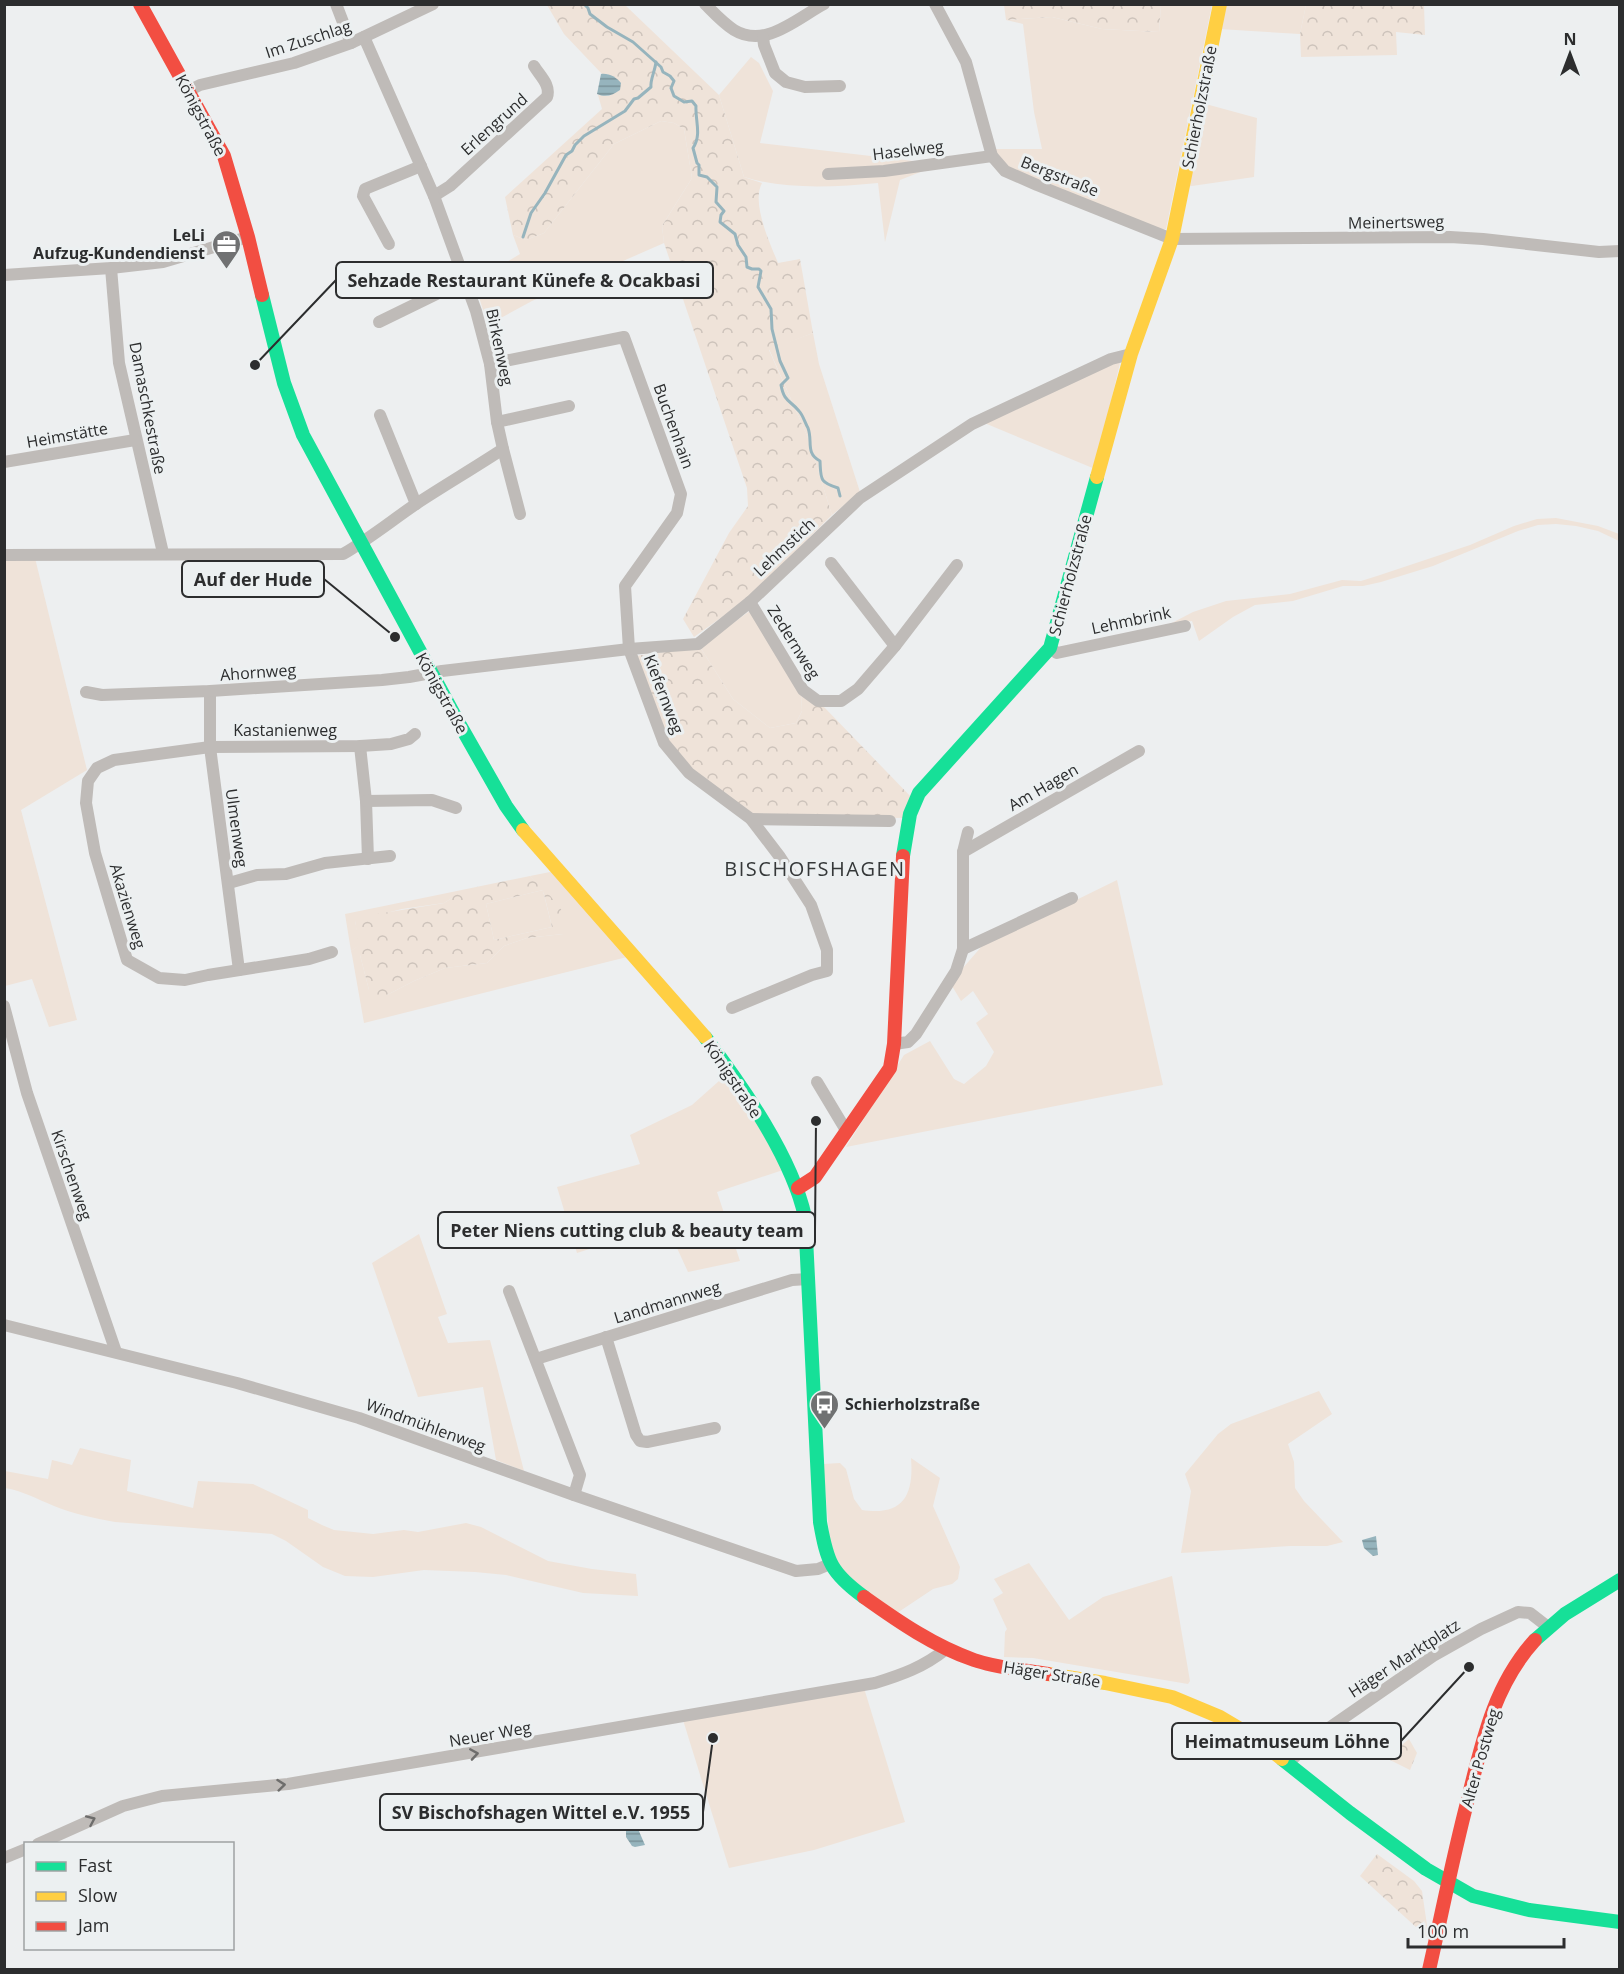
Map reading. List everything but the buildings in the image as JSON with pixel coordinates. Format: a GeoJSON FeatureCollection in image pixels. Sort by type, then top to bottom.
{"type":"FeatureCollection","features":[{"type":"Feature","properties":{"kind":"main road","name":"Königstraße"},"geometry":{"type":"LineString","coordinates":[[140,4],[224,156],[248,237],[284,383],[303,435],[431,673],[506,807],[554,867],[702,1032],[748,1099],[790,1170],[798,1188]]}},
{"type":"Feature","properties":{"kind":"main road","name":"Schierholzstraße"},"geometry":{"type":"LineString","coordinates":[[798,1188],[815,1177],[890,1068],[894,1044],[903,859],[910,814],[919,793],[1050,648],[1131,354],[1172,239],[1220,4]]}},
{"type":"Feature","properties":{"kind":"main road","name":"Häger Straße"},"geometry":{"type":"LineString","coordinates":[[798,1188],[805,1217],[820,1522],[830,1564],[846,1584],[899,1622],[946,1649],[976,1661],[1172,1697],[1220,1717],[1252,1736],[1426,1869],[1473,1896],[1505,1905],[1620,1922]]}},
{"type":"Feature","properties":{"kind":"main road","name":"Alter Postweg"},"geometry":{"type":"LineString","coordinates":[[1429,1970],[1489,1716],[1513,1668],[1535,1640],[1576,1604],[1620,1580]]}},
{"type":"Feature","properties":{"kind":"street"},"geometry":{"type":"LineString","coordinates":[[336,4],[351,43]]}},
{"type":"Feature","properties":{"kind":"street","name":"Im Zuschlag"},"geometry":{"type":"LineString","coordinates":[[188,91],[200,85],[294,63],[351,43],[433,4]]}},
{"type":"Feature","properties":{"kind":"street"},"geometry":{"type":"LineString","coordinates":[[705,4],[732,28],[753,37],[763,37],[799,20],[821,5]]}},
{"type":"Feature","properties":{"kind":"street"},"geometry":{"type":"LineString","coordinates":[[935,4],[966,62],[992,156]]}},
{"type":"Feature","properties":{"kind":"street"},"geometry":{"type":"LineString","coordinates":[[763,37],[775,73],[786,82],[805,87],[840,86]]}},
{"type":"Feature","properties":{"kind":"street","name":"Birkenweg"},"geometry":{"type":"LineString","coordinates":[[364,38],[434,196],[476,311],[490,364],[497,422],[520,514]]}},
{"type":"Feature","properties":{"kind":"street","name":"Erlengrund"},"geometry":{"type":"LineString","coordinates":[[434,196],[450,186],[548,97],[548,86],[534,66]]}},
{"type":"Feature","properties":{"kind":"street","name":"Haselweg"},"geometry":{"type":"LineString","coordinates":[[828,174],[884,171],[992,156]]}},
{"type":"Feature","properties":{"kind":"street","name":"Bergstraße"},"geometry":{"type":"LineString","coordinates":[[992,156],[1005,171],[1026,181],[1172,239]]}},
{"type":"Feature","properties":{"kind":"street"},"geometry":{"type":"LineString","coordinates":[[389,244],[363,196],[365,189],[421,166]]}},
{"type":"Feature","properties":{"kind":"street"},"geometry":{"type":"LineString","coordinates":[[4,275],[163,262],[248,237]]}},
{"type":"Feature","properties":{"kind":"street","name":"Meinertsweg"},"geometry":{"type":"LineString","coordinates":[[1172,239],[1450,237],[1599,252],[1620,251]]}},
{"type":"Feature","properties":{"kind":"street","name":"Damaschkestraße"},"geometry":{"type":"LineString","coordinates":[[111,268],[118,363],[163,553]]}},
{"type":"Feature","properties":{"kind":"street"},"geometry":{"type":"LineString","coordinates":[[379,322],[465,280]]}},
{"type":"Feature","properties":{"kind":"street","name":"Buchenhain"},"geometry":{"type":"LineString","coordinates":[[490,364],[624,337],[681,494],[677,513],[625,586],[629,649]]}},
{"type":"Feature","properties":{"kind":"street","name":"Lehmstich"},"geometry":{"type":"LineString","coordinates":[[431,673],[629,649],[698,644],[750,602],[861,498],[948,439],[972,424],[1111,359],[1131,354]]}},
{"type":"Feature","properties":{"kind":"street"},"geometry":{"type":"LineString","coordinates":[[497,422],[569,406]]}},
{"type":"Feature","properties":{"kind":"street"},"geometry":{"type":"LineString","coordinates":[[380,415],[416,504]]}},
{"type":"Feature","properties":{"kind":"street","name":"Heimstätte"},"geometry":{"type":"LineString","coordinates":[[4,462],[135,440]]}},
{"type":"Feature","properties":{"kind":"street"},"geometry":{"type":"LineString","coordinates":[[4,555],[343,554],[503,449]]}},
{"type":"Feature","properties":{"kind":"street"},"geometry":{"type":"LineString","coordinates":[[831,563],[895,646]]}},
{"type":"Feature","properties":{"kind":"street","name":"Zedernweg"},"geometry":{"type":"LineString","coordinates":[[750,602],[803,690],[818,701],[841,701],[858,689],[895,646],[957,566]]}},
{"type":"Feature","properties":{"kind":"street","name":"Lehmbrink"},"geometry":{"type":"LineString","coordinates":[[1050,648],[1057,653],[1185,626]]}},
{"type":"Feature","properties":{"kind":"street","name":"Kiefernweg"},"geometry":{"type":"LineString","coordinates":[[629,649],[664,743],[689,773],[752,819],[811,905],[827,950],[827,971],[732,1008]]}},
{"type":"Feature","properties":{"kind":"street","name":"Ahornweg"},"geometry":{"type":"LineString","coordinates":[[86,693],[102,695],[210,691],[382,680],[431,673]]}},
{"type":"Feature","properties":{"kind":"street","name":"Ulmenweg"},"geometry":{"type":"LineString","coordinates":[[210,691],[210,747],[239,970]]}},
{"type":"Feature","properties":{"kind":"street","name":"Kastanienweg"},"geometry":{"type":"LineString","coordinates":[[210,747],[360,746],[391,744],[409,740],[415,734]]}},
{"type":"Feature","properties":{"kind":"street","name":"Kastanienweg"},"geometry":{"type":"LineString","coordinates":[[360,746],[366,801],[368,859]]}},
{"type":"Feature","properties":{"kind":"street","name":"Akazienweg"},"geometry":{"type":"LineString","coordinates":[[210,747],[114,760],[98,768],[88,781],[86,803],[95,853],[127,960],[159,978],[185,980],[309,959],[332,952]]}},
{"type":"Feature","properties":{"kind":"street","name":"Am Hagen"},"geometry":{"type":"LineString","coordinates":[[963,852],[1139,751]]}},
{"type":"Feature","properties":{"kind":"street"},"geometry":{"type":"LineString","coordinates":[[366,801],[432,800],[456,808]]}},
{"type":"Feature","properties":{"kind":"street"},"geometry":{"type":"LineString","coordinates":[[752,819],[890,821]]}},
{"type":"Feature","properties":{"kind":"street"},"geometry":{"type":"LineString","coordinates":[[894,1044],[908,1042],[916,1034],[956,971],[963,949],[963,852],[968,832]]}},
{"type":"Feature","properties":{"kind":"street"},"geometry":{"type":"LineString","coordinates":[[229,883],[257,874],[286,874],[326,863],[390,856]]}},
{"type":"Feature","properties":{"kind":"street"},"geometry":{"type":"LineString","coordinates":[[963,949],[1072,898]]}},
{"type":"Feature","properties":{"kind":"street","name":"Kirschenweg"},"geometry":{"type":"LineString","coordinates":[[4,1006],[27,1092],[116,1352]]}},
{"type":"Feature","properties":{"kind":"street"},"geometry":{"type":"LineString","coordinates":[[817,1082],[847,1132]]}},
{"type":"Feature","properties":{"kind":"street","name":"Landmannweg"},"geometry":{"type":"LineString","coordinates":[[536,1359],[792,1280],[808,1279]]}},
{"type":"Feature","properties":{"kind":"street"},"geometry":{"type":"LineString","coordinates":[[509,1291],[580,1475],[574,1496]]}},
{"type":"Feature","properties":{"kind":"street","name":"Windmühlenweg"},"geometry":{"type":"LineString","coordinates":[[4,1325],[237,1383],[359,1418],[574,1496],[796,1571],[818,1569],[830,1564]]}},
{"type":"Feature","properties":{"kind":"street"},"geometry":{"type":"LineString","coordinates":[[606,1337],[640,1442],[715,1428]]}},
{"type":"Feature","properties":{"kind":"street","name":"Häger Marktplatz"},"geometry":{"type":"LineString","coordinates":[[1288,1764],[1316,1737],[1433,1656],[1481,1629],[1518,1612],[1530,1613],[1548,1627]]}},
{"type":"Feature","properties":{"kind":"street","name":"Neuer Weg"},"geometry":{"type":"LineString","coordinates":[[42,1842],[123,1806],[162,1796],[288,1784],[875,1683],[912,1671],[934,1659],[946,1649]]}},
{"type":"Feature","properties":{"kind":"street"},"geometry":{"type":"LineString","coordinates":[[4,1858],[24,1850]]}},
{"type":"Feature","properties":{"kind":"green space"},"geometry":{"type":"Polygon","coordinates":[[[547,5],[625,5],[719,95],[744,177],[762,183],[759,191],[760,212],[778,263],[800,259],[813,333],[769,350],[808,438],[832,515],[746,600],[694,637],[683,619],[729,533],[748,506],[747,488],[664,243],[662,226],[692,178],[684,129],[674,123],[661,121],[614,144],[544,233],[526,240],[513,235],[505,197],[602,109],[598,95],[609,96],[620,90],[608,74],[602,74],[564,34],[547,5]]]}},
{"type":"Feature","properties":{"kind":"green space"},"geometry":{"type":"Polygon","coordinates":[[[1004,5],[1161,5],[1159,32],[1102,29],[1052,17],[1006,20],[1004,5]]]}},
{"type":"Feature","properties":{"kind":"green space"},"geometry":{"type":"Polygon","coordinates":[[[1161,5],[1212,5],[1166,229],[1159,229],[1008,167],[994,149],[1042,149],[1034,112],[1023,24],[1006,20],[1052,17],[1102,29],[1159,32],[1161,5]]]}},
{"type":"Feature","properties":{"kind":"green space"},"geometry":{"type":"Polygon","coordinates":[[[1223,5],[1306,5],[1300,34],[1219,29],[1223,5]]]}},
{"type":"Feature","properties":{"kind":"green space"},"geometry":{"type":"Polygon","coordinates":[[[1306,5],[1424,5],[1425,35],[1396,32],[1397,55],[1301,57],[1300,34],[1306,5]]]}},
{"type":"Feature","properties":{"kind":"green space"},"geometry":{"type":"Polygon","coordinates":[[[751,57],[759,63],[773,91],[760,143],[922,162],[923,171],[900,180],[885,242],[878,183],[793,186],[744,177],[719,95],[751,57]]]}},
{"type":"Feature","properties":{"kind":"green space"},"geometry":{"type":"Polygon","coordinates":[[[1202,103],[1257,118],[1254,177],[1185,187],[1202,103]]]}},
{"type":"Feature","properties":{"kind":"green space"},"geometry":{"type":"Polygon","coordinates":[[[661,121],[674,123],[684,129],[692,178],[662,226],[664,243],[532,301],[488,325],[474,282],[520,254],[513,235],[526,240],[544,233],[614,144],[661,121]]]}},
{"type":"Feature","properties":{"kind":"green space"},"geometry":{"type":"Polygon","coordinates":[[[813,333],[819,364],[860,492],[832,515],[808,438],[769,349],[813,333]]]}},
{"type":"Feature","properties":{"kind":"green space"},"geometry":{"type":"Polygon","coordinates":[[[1120,363],[1095,469],[982,422],[1120,363]]]}},
{"type":"Feature","properties":{"kind":"green space"},"geometry":{"type":"Polygon","coordinates":[[[1556,518],[1598,526],[1619,534],[1619,541],[1598,531],[1576,526],[1538,525],[1433,566],[1381,582],[1363,586],[1343,586],[1293,601],[1255,605],[1233,617],[1199,641],[1192,621],[1168,625],[1193,612],[1226,601],[1290,594],[1342,580],[1361,581],[1470,545],[1514,526],[1537,519],[1556,518]]]}},
{"type":"Feature","properties":{"kind":"green space"},"geometry":{"type":"Polygon","coordinates":[[[35,558],[87,770],[21,810],[77,1020],[49,1027],[32,979],[5,986],[4,559],[35,558]]]}},
{"type":"Feature","properties":{"kind":"green space"},"geometry":{"type":"Polygon","coordinates":[[[751,610],[801,692],[802,711],[796,723],[770,728],[733,699],[700,647],[751,610]]]}},
{"type":"Feature","properties":{"kind":"green space"},"geometry":{"type":"Polygon","coordinates":[[[700,647],[733,699],[770,728],[796,723],[802,711],[801,692],[825,708],[913,799],[905,818],[752,816],[690,771],[670,748],[635,656],[700,647]]]}},
{"type":"Feature","properties":{"kind":"green space"},"geometry":{"type":"Polygon","coordinates":[[[555,871],[631,956],[364,1023],[352,955],[360,955],[369,990],[387,995],[445,968],[487,963],[504,946],[527,938],[563,934],[543,891],[552,927],[494,940],[486,904],[543,890],[530,876],[555,871]]]}},
{"type":"Feature","properties":{"kind":"green space"},"geometry":{"type":"Polygon","coordinates":[[[530,876],[558,905],[566,919],[567,927],[563,934],[527,938],[504,946],[487,963],[445,968],[387,995],[375,998],[369,990],[360,955],[352,955],[351,951],[359,945],[355,921],[359,917],[444,903],[452,898],[452,892],[530,876]],[[543,890],[486,904],[494,940],[552,927],[543,890]]]}},
{"type":"Feature","properties":{"kind":"green space"},"geometry":{"type":"Polygon","coordinates":[[[1117,880],[1163,1085],[846,1147],[904,1055],[930,1041],[954,1079],[964,1084],[986,1066],[994,1052],[976,1023],[988,1014],[973,991],[961,1001],[952,986],[962,969],[982,946],[1117,880]]]}},
{"type":"Feature","properties":{"kind":"green space"},"geometry":{"type":"Polygon","coordinates":[[[452,892],[452,898],[444,903],[402,909],[355,921],[360,945],[351,951],[345,914],[452,892]]]}},
{"type":"Feature","properties":{"kind":"green space"},"geometry":{"type":"Polygon","coordinates":[[[728,1073],[786,1169],[717,1192],[740,1261],[688,1272],[666,1224],[577,1253],[557,1187],[640,1164],[630,1135],[692,1105],[728,1073]]]}},
{"type":"Feature","properties":{"kind":"green space"},"geometry":{"type":"Polygon","coordinates":[[[419,1234],[447,1314],[438,1317],[448,1343],[490,1340],[524,1471],[496,1460],[483,1387],[418,1397],[372,1263],[419,1234]]]}},
{"type":"Feature","properties":{"kind":"green space"},"geometry":{"type":"Polygon","coordinates":[[[1319,1391],[1332,1414],[1288,1444],[1294,1462],[1295,1488],[1304,1501],[1343,1542],[1327,1546],[1181,1553],[1191,1491],[1185,1474],[1218,1434],[1231,1424],[1319,1391]]]}},
{"type":"Feature","properties":{"kind":"green space"},"geometry":{"type":"Polygon","coordinates":[[[80,1448],[131,1460],[127,1491],[193,1508],[198,1481],[253,1484],[308,1510],[308,1518],[334,1530],[373,1534],[404,1530],[418,1532],[466,1523],[481,1527],[548,1561],[636,1574],[638,1596],[583,1593],[506,1575],[475,1572],[424,1570],[373,1577],[345,1576],[323,1567],[272,1534],[115,1522],[69,1511],[5,1488],[5,1471],[48,1479],[52,1460],[72,1465],[80,1448]]]}},
{"type":"Feature","properties":{"kind":"green space"},"geometry":{"type":"Polygon","coordinates":[[[911,1458],[940,1478],[933,1506],[960,1567],[958,1579],[952,1584],[933,1589],[897,1613],[873,1598],[839,1567],[830,1544],[823,1464],[840,1463],[846,1469],[854,1499],[862,1510],[876,1511],[896,1506],[908,1493],[911,1458]]]}},
{"type":"Feature","properties":{"kind":"green space"},"geometry":{"type":"Polygon","coordinates":[[[1029,1563],[1069,1620],[1103,1597],[1172,1576],[1190,1681],[1188,1684],[1033,1658],[1004,1657],[1007,1629],[993,1599],[1003,1593],[994,1579],[1029,1563]]]}},
{"type":"Feature","properties":{"kind":"green space"},"geometry":{"type":"Polygon","coordinates":[[[864,1688],[905,1822],[814,1850],[729,1868],[683,1720],[864,1688]]]}},
{"type":"Feature","properties":{"kind":"green space"},"geometry":{"type":"Polygon","coordinates":[[[1409,1739],[1417,1753],[1410,1770],[1386,1758],[1409,1739]]]}},
{"type":"Feature","properties":{"kind":"green space"},"geometry":{"type":"Polygon","coordinates":[[[1377,1854],[1414,1881],[1422,1891],[1429,1939],[1360,1876],[1377,1854]]]}},
{"type":"Feature","properties":{"kind":"water"},"geometry":{"type":"Polygon","coordinates":[[[601,74],[617,79],[621,83],[620,90],[609,95],[597,94],[601,74]]]}},
{"type":"Feature","properties":{"kind":"water"},"geometry":{"type":"Polygon","coordinates":[[[1376,1536],[1378,1555],[1373,1556],[1364,1548],[1362,1540],[1376,1536]]]}},
{"type":"Feature","properties":{"kind":"water"},"geometry":{"type":"Polygon","coordinates":[[[635,1822],[645,1845],[632,1846],[626,1837],[626,1830],[635,1822]]]}},
{"type":"Feature","properties":{"kind":"waterway"},"geometry":{"type":"LineString","coordinates":[[584,4],[590,14],[633,42],[670,76],[674,81],[671,88],[674,96],[684,102],[692,101],[696,106],[698,133],[693,148],[699,165],[699,175],[707,177],[717,187],[716,202],[724,211],[720,222],[735,234],[738,245],[746,257],[747,267],[761,271],[758,287],[771,309],[772,329],[780,361],[788,378],[781,385],[782,391],[800,413],[808,428],[812,454],[820,461],[822,479],[827,484],[838,488],[840,496]]}},
{"type":"Feature","properties":{"kind":"waterway"},"geometry":{"type":"LineString","coordinates":[[523,237],[531,213],[566,155],[584,136],[625,111],[634,99],[651,87],[656,62]]}},
{"type":"Feature","properties":{"kind":"traffic: fast"},"geometry":{"type":"LineString","coordinates":[[262,295],[284,383],[303,435],[456,718],[506,806],[523,830]]}},
{"type":"Feature","properties":{"kind":"traffic: fast"},"geometry":{"type":"LineString","coordinates":[[903,856],[910,814],[919,793],[1050,648],[1097,477]]}},
{"type":"Feature","properties":{"kind":"traffic: fast"},"geometry":{"type":"LineString","coordinates":[[705,1037],[764,1123],[789,1170],[805,1217],[820,1522],[832,1566],[844,1581],[864,1597]]}},
{"type":"Feature","properties":{"kind":"traffic: fast"},"geometry":{"type":"LineString","coordinates":[[1535,1640],[1565,1614],[1620,1580]]}},
{"type":"Feature","properties":{"kind":"traffic: fast"},"geometry":{"type":"LineString","coordinates":[[1282,1759],[1426,1869],[1473,1896],[1529,1910],[1620,1922]]}},
{"type":"Feature","properties":{"kind":"traffic: slow"},"geometry":{"type":"LineString","coordinates":[[1097,477],[1131,354],[1172,239],[1220,4]]}},
{"type":"Feature","properties":{"kind":"traffic: slow"},"geometry":{"type":"LineString","coordinates":[[523,830],[705,1037]]}},
{"type":"Feature","properties":{"kind":"traffic: slow"},"geometry":{"type":"LineString","coordinates":[[1048,1674],[1172,1697],[1220,1717],[1252,1736],[1282,1759]]}},
{"type":"Feature","properties":{"kind":"traffic: jam"},"geometry":{"type":"LineString","coordinates":[[140,4],[224,156],[262,295]]}},
{"type":"Feature","properties":{"kind":"traffic: jam"},"geometry":{"type":"LineString","coordinates":[[798,1188],[815,1177],[890,1068],[894,1044],[903,856]]}},
{"type":"Feature","properties":{"kind":"traffic: jam"},"geometry":{"type":"LineString","coordinates":[[864,1597],[917,1633],[959,1654],[992,1665],[1048,1674]]}},
{"type":"Feature","properties":{"kind":"traffic: jam"},"geometry":{"type":"LineString","coordinates":[[1429,1970],[1457,1842],[1491,1715],[1509,1676],[1535,1640]]}},
{"type":"Feature","properties":{"kind":"place","name":"LeLi Aufzug-Kundendienst"},"geometry":{"type":"Point","coordinates":[226,270]}},
{"type":"Feature","properties":{"kind":"place","name":"Sehzade Restaurant Künefe & Ocakbasi"},"geometry":{"type":"Point","coordinates":[255,365]}},
{"type":"Feature","properties":{"kind":"place","name":"Auf der Hude"},"geometry":{"type":"Point","coordinates":[395,637]}},
{"type":"Feature","properties":{"kind":"place","name":"Peter Niens cutting club & beauty team"},"geometry":{"type":"Point","coordinates":[816,1121]}},
{"type":"Feature","properties":{"kind":"place","name":"Schierholzstraße"},"geometry":{"type":"Point","coordinates":[824,1430]}},
{"type":"Feature","properties":{"kind":"place","name":"Heimatmuseum Löhne"},"geometry":{"type":"Point","coordinates":[1469,1667]}},
{"type":"Feature","properties":{"kind":"place","name":"SV Bischofshagen Wittel e.V. 1955"},"geometry":{"type":"Point","coordinates":[713,1738]}},
{"type":"Feature","properties":{"kind":"district","name":"BISCHOFSHAGEN"},"geometry":{"type":"Point","coordinates":[815,868]}}]}
